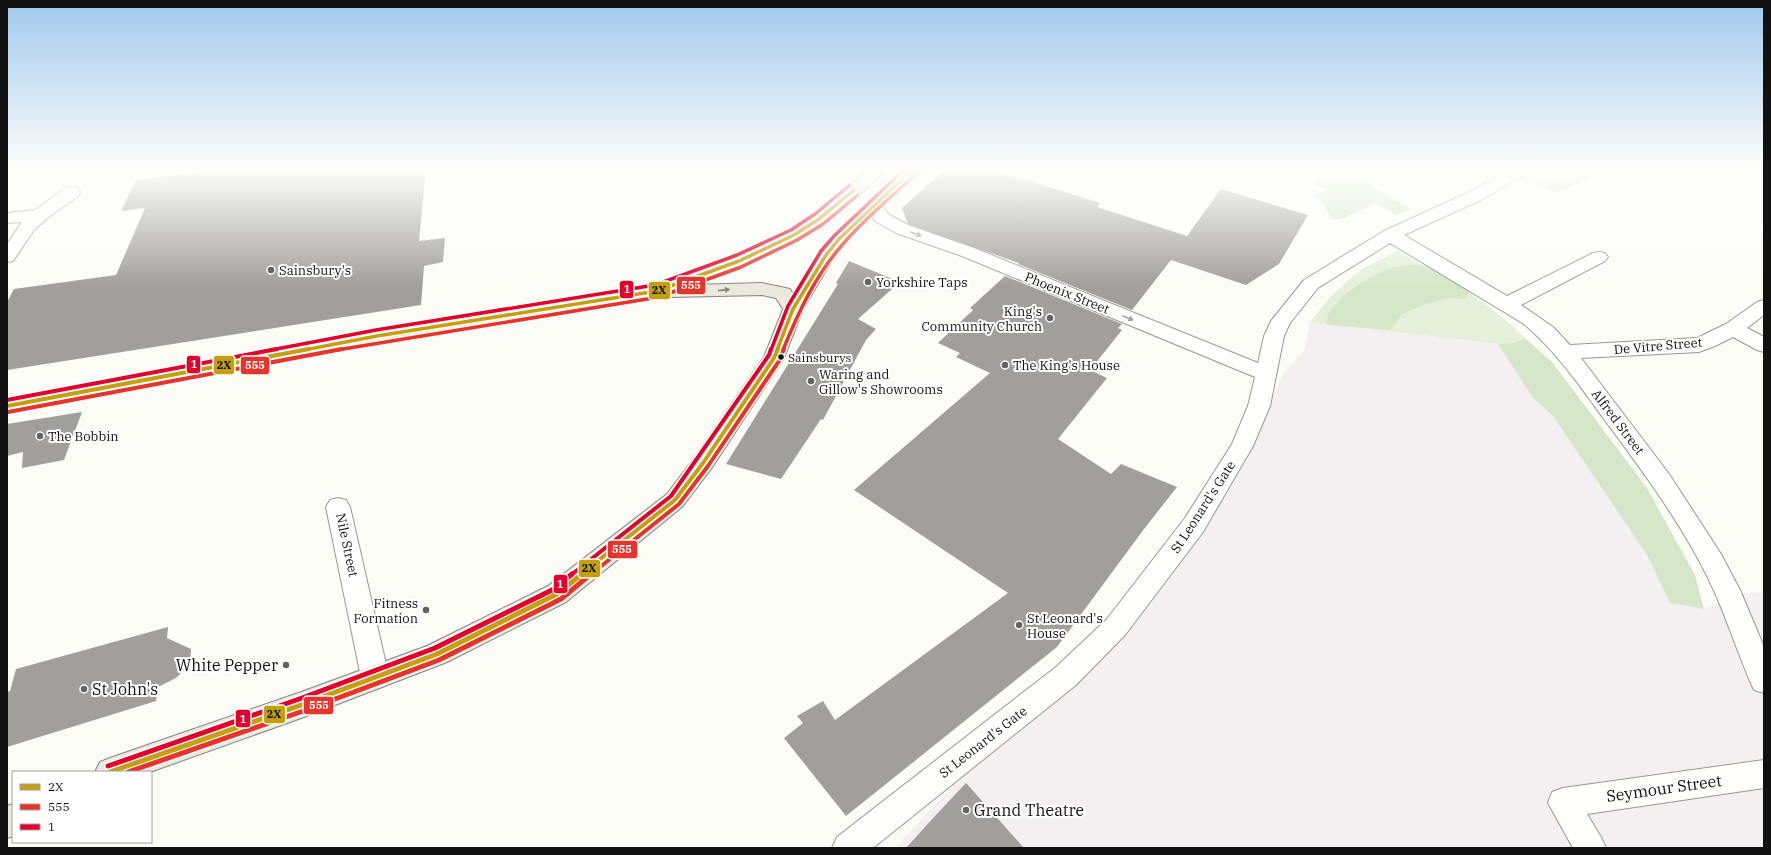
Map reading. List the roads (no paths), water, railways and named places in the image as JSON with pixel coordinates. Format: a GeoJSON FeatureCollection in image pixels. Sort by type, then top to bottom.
{"type":"FeatureCollection","features":[{"type":"Feature","properties":{"kind":"main road"},"geometry":{"type":"LineString","coordinates":[[657,291],[739,261],[794,235],[833,208]]}},
{"type":"Feature","properties":{"kind":"main road"},"geometry":{"type":"LineString","coordinates":[[113,771],[304,704],[437,654],[558,594],[675,500],[712,451],[774,358],[793,309],[826,255],[839,238],[871,208]]}},
{"type":"Feature","properties":{"kind":"main road"},"geometry":{"type":"LineString","coordinates":[[7,406],[377,336],[657,291],[762,289],[783,293],[793,309]]}},
{"type":"Feature","properties":{"kind":"street"},"geometry":{"type":"LineString","coordinates":[[7,257],[19,237],[40,215],[50,208]]}},
{"type":"Feature","properties":{"kind":"street","name":"Phoenix Street"},"geometry":{"type":"LineString","coordinates":[[876,208],[881,217],[902,229],[968,252],[1266,374]]}},
{"type":"Feature","properties":{"kind":"street","name":"St Leonard's Gate"},"geometry":{"type":"LineString","coordinates":[[859,845],[1066,676],[1116,626],[1151,583],[1194,525],[1242,446],[1259,406],[1274,336],[1280,321],[1311,284],[1390,235],[1449,208]]}},
{"type":"Feature","properties":{"kind":"street"},"geometry":{"type":"LineString","coordinates":[[7,218],[40,215]]}},
{"type":"Feature","properties":{"kind":"street","name":"Alfred Street"},"geometry":{"type":"LineString","coordinates":[[1390,235],[1507,304],[1531,320],[1546,332],[1565,352],[1674,498],[1712,562],[1729,597],[1764,681]]}},
{"type":"Feature","properties":{"kind":"street"},"geometry":{"type":"LineString","coordinates":[[1507,304],[1599,257]]}},
{"type":"Feature","properties":{"kind":"street","name":"De Vitre Street"},"geometry":{"type":"LineString","coordinates":[[1565,352],[1669,348],[1699,344],[1717,339],[1764,306]]}},
{"type":"Feature","properties":{"kind":"street"},"geometry":{"type":"LineString","coordinates":[[1734,328],[1764,345]]}},
{"type":"Feature","properties":{"kind":"street","name":"Nile Street"},"geometry":{"type":"LineString","coordinates":[[338,507],[375,677]]}},
{"type":"Feature","properties":{"kind":"street","name":"Seymour Street"},"geometry":{"type":"LineString","coordinates":[[1590,848],[1564,803],[1764,774]]}},
{"type":"Feature","properties":{"kind":"place","name":"Sainsbury's"},"geometry":{"type":"Point","coordinates":[271,270]}},
{"type":"Feature","properties":{"kind":"place","name":"Yorkshire Taps"},"geometry":{"type":"Point","coordinates":[868,282]}},
{"type":"Feature","properties":{"kind":"place","name":"King's Community Church"},"geometry":{"type":"Point","coordinates":[1050,318]}},
{"type":"Feature","properties":{"kind":"place","name":"Sainsburys"},"geometry":{"type":"Point","coordinates":[781,357]}},
{"type":"Feature","properties":{"kind":"place","name":"The King's House"},"geometry":{"type":"Point","coordinates":[1005,365]}},
{"type":"Feature","properties":{"kind":"place","name":"Waring and Gillow's Showrooms"},"geometry":{"type":"Point","coordinates":[811,381]}},
{"type":"Feature","properties":{"kind":"place","name":"The Bobbin"},"geometry":{"type":"Point","coordinates":[40,436]}},
{"type":"Feature","properties":{"kind":"place","name":"Fitness Formation"},"geometry":{"type":"Point","coordinates":[426,610]}},
{"type":"Feature","properties":{"kind":"place","name":"St Leonard's House"},"geometry":{"type":"Point","coordinates":[1019,625]}},
{"type":"Feature","properties":{"kind":"place","name":"White Pepper"},"geometry":{"type":"Point","coordinates":[286,665]}},
{"type":"Feature","properties":{"kind":"place","name":"St John's"},"geometry":{"type":"Point","coordinates":[84,689]}},
{"type":"Feature","properties":{"kind":"place","name":"Grand Theatre"},"geometry":{"type":"Point","coordinates":[966,810]}}]}
